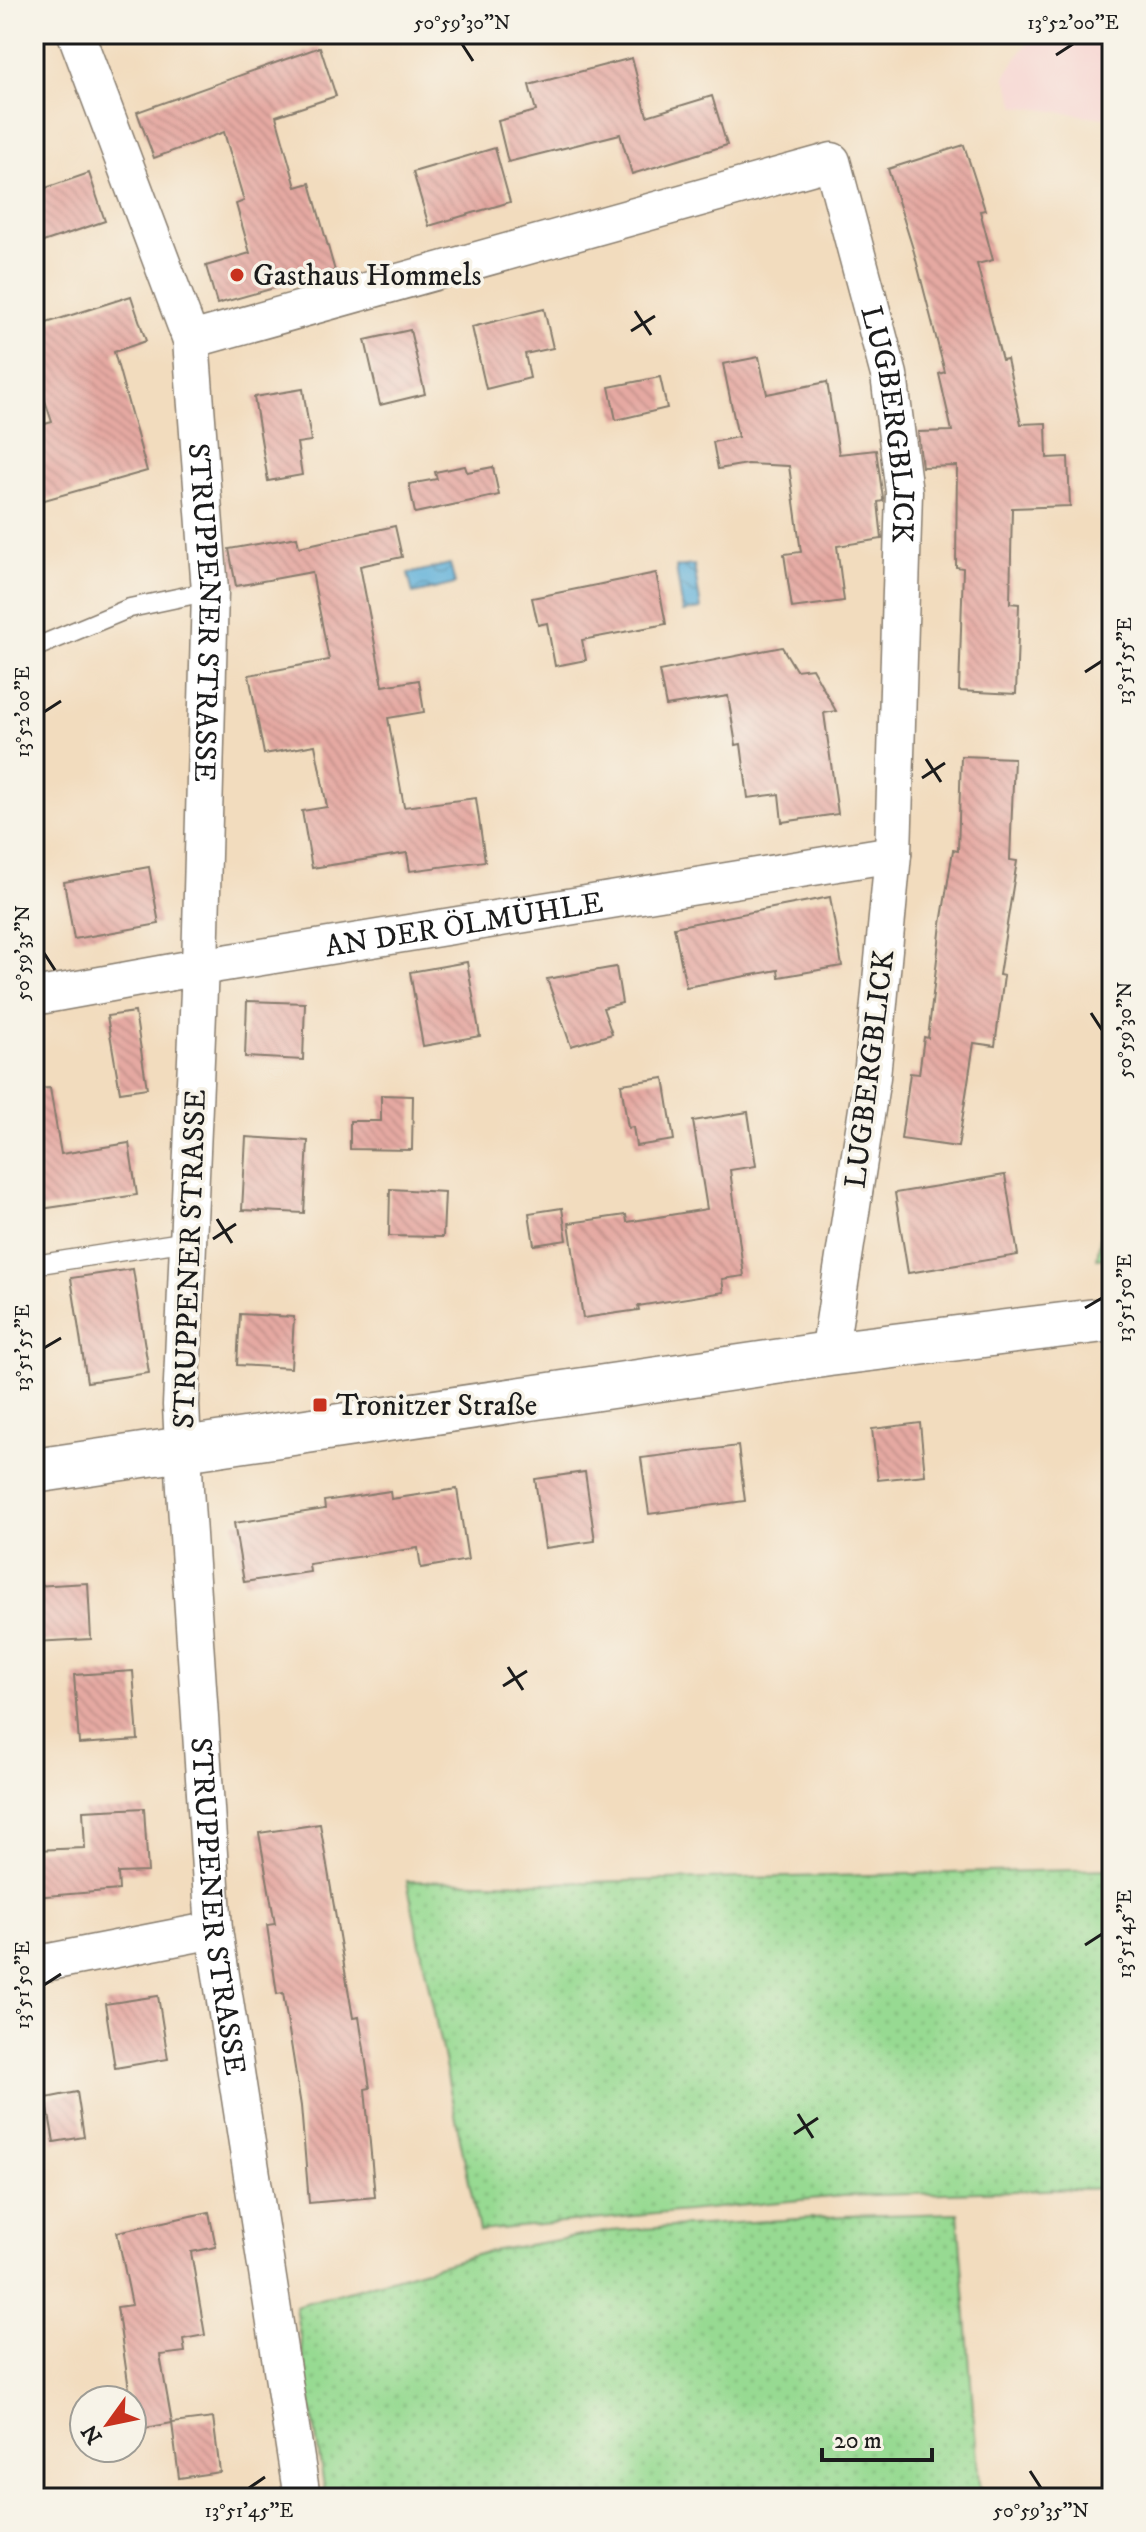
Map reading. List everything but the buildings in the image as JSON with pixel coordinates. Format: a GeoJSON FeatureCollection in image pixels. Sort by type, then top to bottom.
{"type":"FeatureCollection","features":[{"type":"Feature","properties":{"kind":"street","name":"STRUPPENER STRASSE"},"geometry":{"type":"LineString","coordinates":[[76,34],[191,340],[210,591],[200,967],[181,1405],[183,1448],[214,1930],[302,2498]]}},
{"type":"Feature","properties":{"kind":"street","name":"LUGBERGBLICK"},"geometry":{"type":"LineString","coordinates":[[191,340],[832,161],[889,375],[904,492],[893,854],[872,1077],[829,1354]]}},
{"type":"Feature","properties":{"kind":"street","name":"AN DER ÖLMÜHLE"},"geometry":{"type":"LineString","coordinates":[[34,997],[893,854]]}},
{"type":"Feature","properties":{"kind":"street"},"geometry":{"type":"LineString","coordinates":[[34,1471],[829,1354],[1112,1319]]}},
{"type":"Feature","properties":{"kind":"street"},"geometry":{"type":"LineString","coordinates":[[34,1965],[214,1930]]}},
{"type":"Feature","properties":{"kind":"lane"},"geometry":{"type":"LineString","coordinates":[[34,648],[130,608],[210,591]]}},
{"type":"Feature","properties":{"kind":"lane"},"geometry":{"type":"LineString","coordinates":[[34,1265],[188,1241]]}},
{"type":"Feature","properties":{"kind":"shaded area"},"geometry":{"type":"Polygon","coordinates":[[[1033,34],[1112,34],[1112,119],[1016,106],[1005,76],[1033,34]]]}},
{"type":"Feature","properties":{"kind":"green space"},"geometry":{"type":"Polygon","coordinates":[[[1112,1158],[1112,1257],[1097,1259],[1112,1158]]]}},
{"type":"Feature","properties":{"kind":"green space"},"geometry":{"type":"Polygon","coordinates":[[[1112,1869],[1112,2188],[842,2196],[479,2231],[407,1881],[547,1883],[1112,1869]]]}},
{"type":"Feature","properties":{"kind":"green space"},"geometry":{"type":"Polygon","coordinates":[[[958,2213],[980,2498],[326,2498],[295,2306],[486,2252],[610,2231],[844,2216],[958,2213]]]}},
{"type":"Feature","properties":{"kind":"water"},"geometry":{"type":"Polygon","coordinates":[[[450,564],[455,584],[413,594],[408,574],[450,564]]]}},
{"type":"Feature","properties":{"kind":"water"},"geometry":{"type":"Polygon","coordinates":[[[694,565],[701,609],[683,612],[676,567],[694,565]]]}},
{"type":"Feature","properties":{"kind":"place","name":"Gasthaus Hommels"},"geometry":{"type":"Point","coordinates":[237,275]}},
{"type":"Feature","properties":{"kind":"place","name":"Tronitzer Straße"},"geometry":{"type":"Point","coordinates":[320,1405]}}]}
